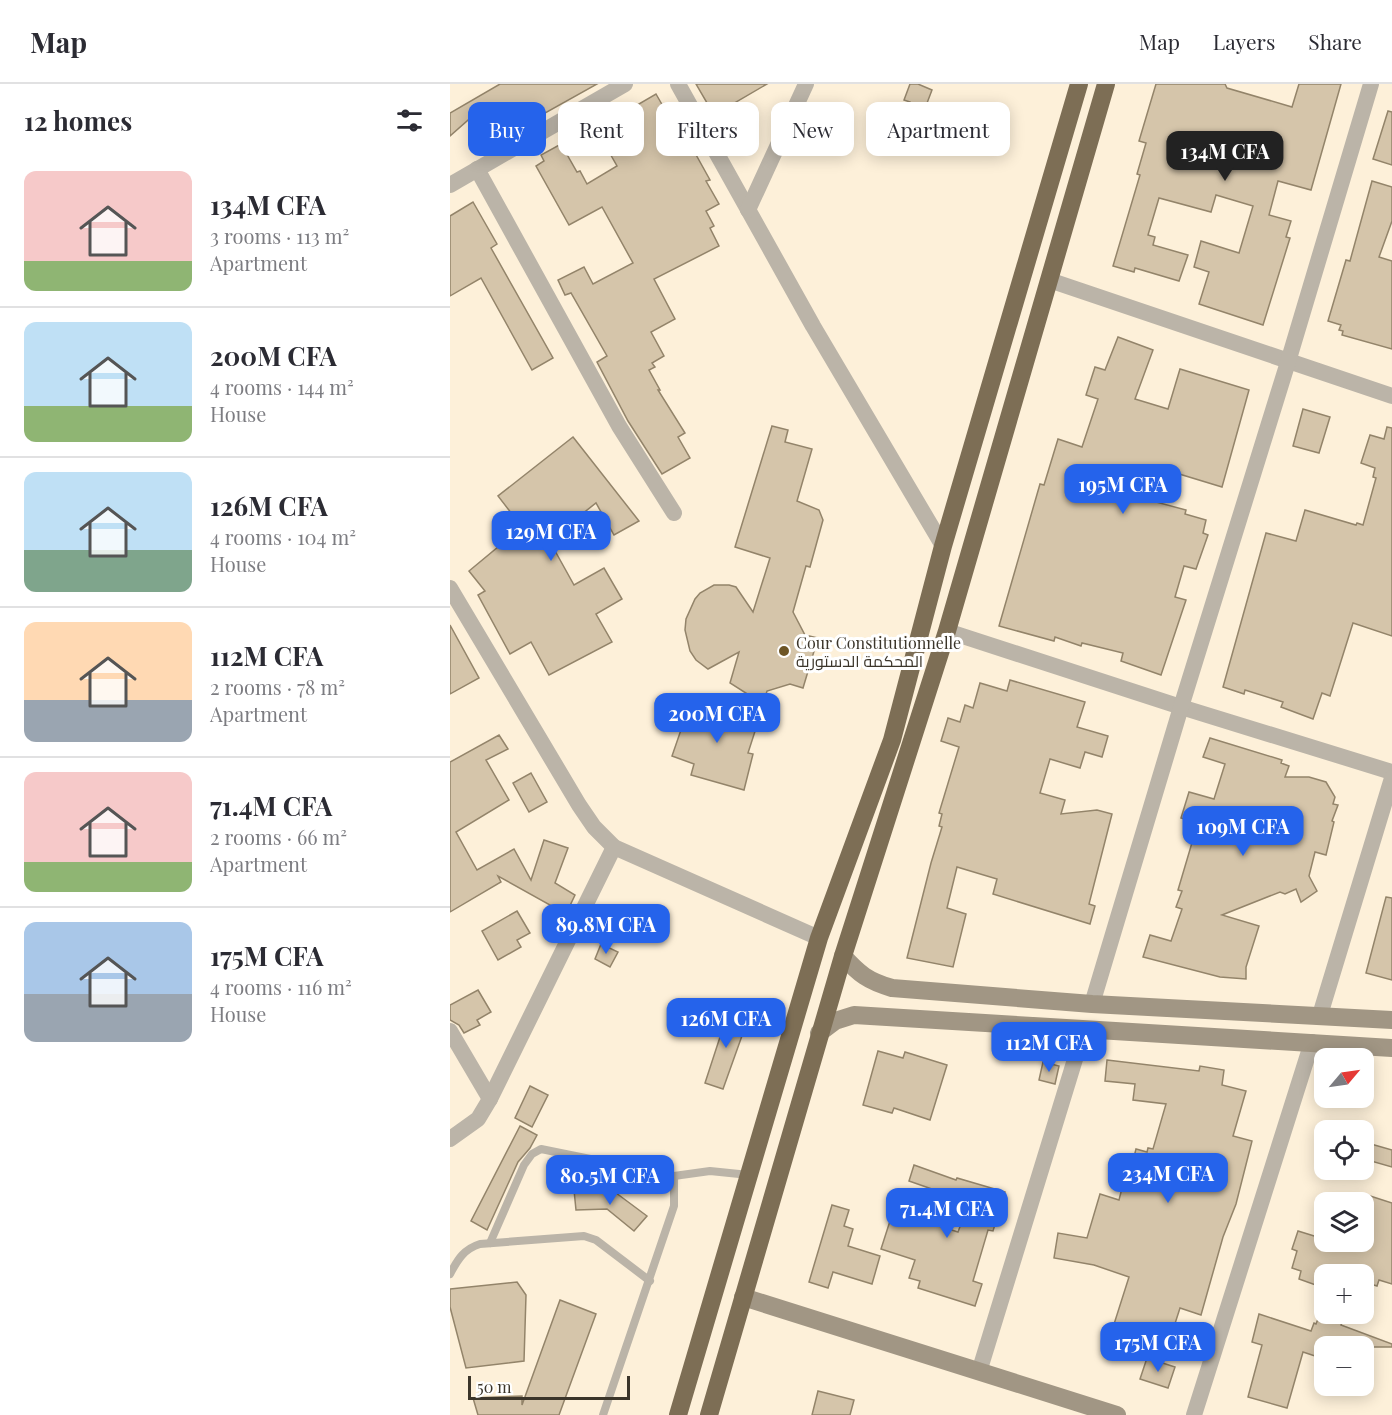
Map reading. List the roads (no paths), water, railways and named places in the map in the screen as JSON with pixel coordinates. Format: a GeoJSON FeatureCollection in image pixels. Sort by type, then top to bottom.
{"type":"FeatureCollection","features":[{"type":"Feature","properties":{"kind":"highway"},"geometry":{"type":"LineString","coordinates":[[678,1415],[819,938],[892,740],[943,546],[1079,84]]}},
{"type":"Feature","properties":{"kind":"highway"},"geometry":{"type":"LineString","coordinates":[[709,1415],[819,1033],[947,631],[1106,84]]}},
{"type":"Feature","properties":{"kind":"street"},"geometry":{"type":"LineString","coordinates":[[450,185],[625,84]]}},
{"type":"Feature","properties":{"kind":"street"},"geometry":{"type":"LineString","coordinates":[[678,84],[813,326],[943,546]]}},
{"type":"Feature","properties":{"kind":"street"},"geometry":{"type":"LineString","coordinates":[[748,210],[806,84]]}},
{"type":"Feature","properties":{"kind":"street"},"geometry":{"type":"LineString","coordinates":[[1092,1004],[1371,84]]}},
{"type":"Feature","properties":{"kind":"street"},"geometry":{"type":"LineString","coordinates":[[477,169],[602,396],[649,477],[674,513]]}},
{"type":"Feature","properties":{"kind":"street"},"geometry":{"type":"LineString","coordinates":[[1049,280],[1392,396]]}},
{"type":"Feature","properties":{"kind":"street"},"geometry":{"type":"LineString","coordinates":[[450,588],[579,805],[594,827],[614,846],[819,938]]}},
{"type":"Feature","properties":{"kind":"street"},"geometry":{"type":"LineString","coordinates":[[947,631],[1392,772]]}},
{"type":"Feature","properties":{"kind":"street"},"geometry":{"type":"LineString","coordinates":[[1320,1015],[1392,778]]}},
{"type":"Feature","properties":{"kind":"street"},"geometry":{"type":"LineString","coordinates":[[450,1139],[478,1119],[490,1099],[614,846]]}},
{"type":"Feature","properties":{"kind":"street"},"geometry":{"type":"LineString","coordinates":[[843,956],[856,971],[872,982],[892,988],[1092,1004],[1392,1020]]}},
{"type":"Feature","properties":{"kind":"street"},"geometry":{"type":"LineString","coordinates":[[819,1033],[835,1022],[854,1015],[1392,1048]]}},
{"type":"Feature","properties":{"kind":"street"},"geometry":{"type":"LineString","coordinates":[[979,1372],[1084,1030]]}},
{"type":"Feature","properties":{"kind":"street"},"geometry":{"type":"LineString","coordinates":[[450,1031],[490,1099]]}},
{"type":"Feature","properties":{"kind":"street"},"geometry":{"type":"LineString","coordinates":[[1194,1415],[1312,1042]]}},
{"type":"Feature","properties":{"kind":"street"},"geometry":{"type":"LineString","coordinates":[[743,1297],[1117,1415]]}},
{"type":"Feature","properties":{"kind":"lane"},"geometry":{"type":"LineString","coordinates":[[490,1243],[524,1165],[532,1154],[541,1149],[674,1176],[710,1171],[749,1174]]}},
{"type":"Feature","properties":{"kind":"lane"},"geometry":{"type":"LineString","coordinates":[[603,1415],[674,1206],[674,1176]]}},
{"type":"Feature","properties":{"kind":"lane"},"geometry":{"type":"LineString","coordinates":[[450,1274],[461,1254],[471,1247],[490,1243],[584,1236],[596,1240],[650,1281]]}},
{"type":"Feature","properties":{"kind":"place","name":"Cour Constitutionnelle المحكمة الدستورية"},"geometry":{"type":"Point","coordinates":[784,651]}}]}
